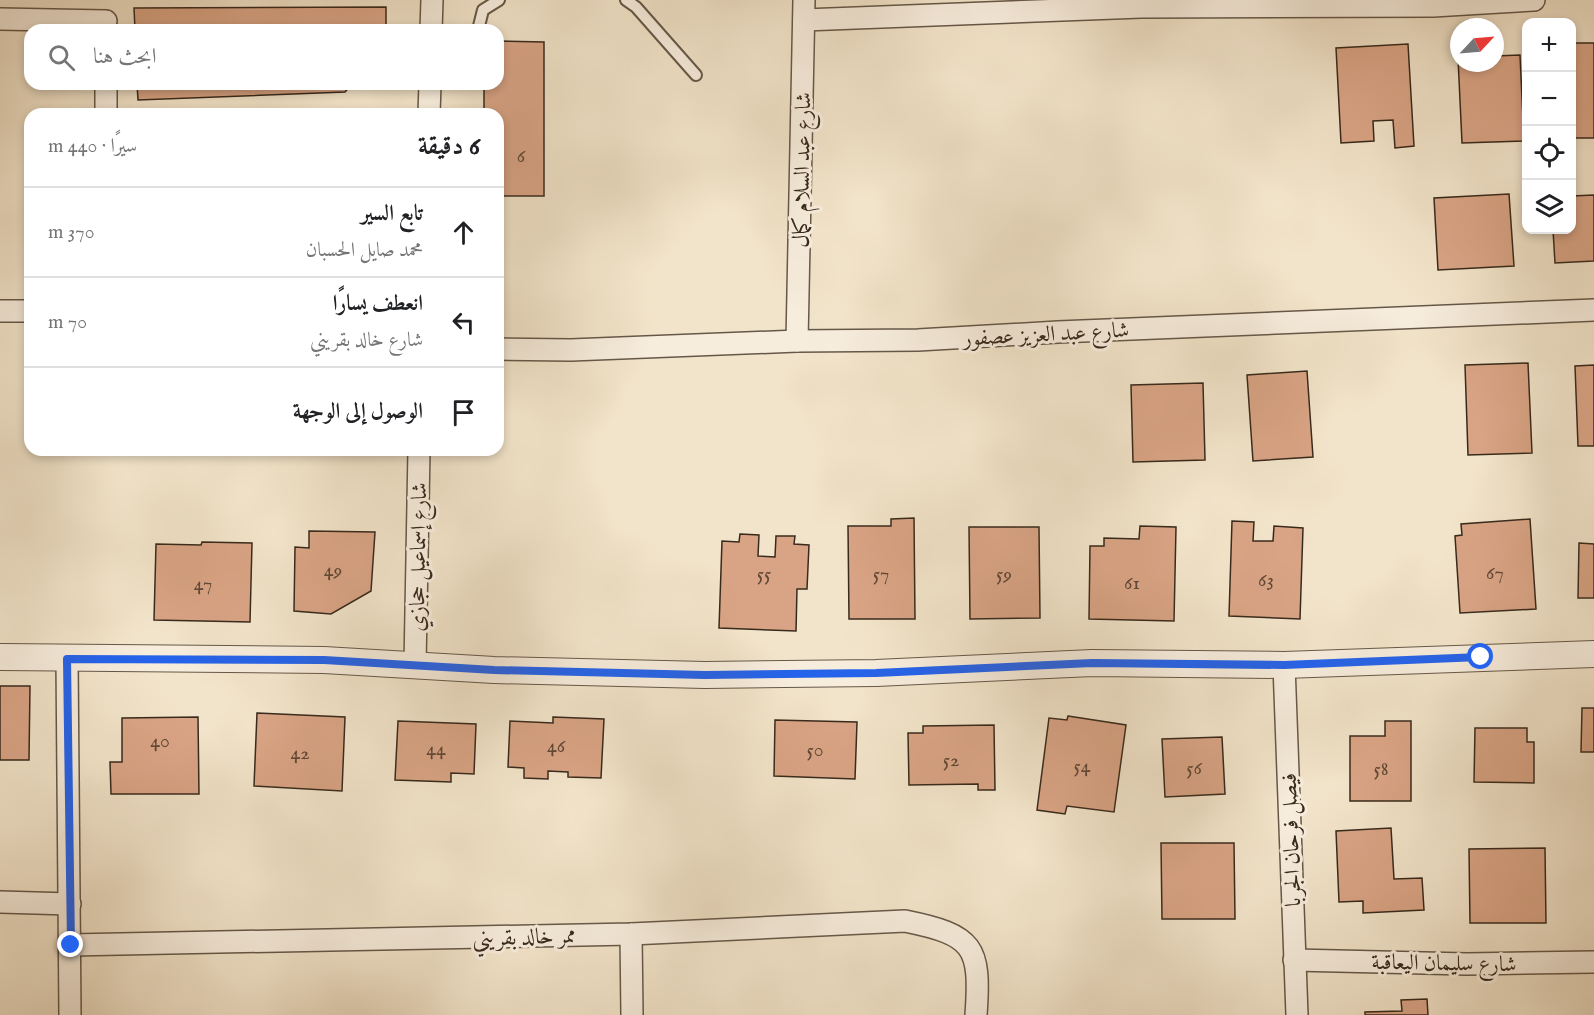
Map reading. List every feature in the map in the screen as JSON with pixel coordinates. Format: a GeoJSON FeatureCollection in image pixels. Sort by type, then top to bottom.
{"type":"FeatureCollection","features":[{"type":"Feature","properties":{"kind":"street"},"geometry":{"type":"LineString","coordinates":[[431,24],[432,0]]}},
{"type":"Feature","properties":{"kind":"street"},"geometry":{"type":"LineString","coordinates":[[804,10],[1140,4],[1433,6],[1534,0]]}},
{"type":"Feature","properties":{"kind":"street","name":"شارع عبد السلام كمال"},"geometry":{"type":"LineString","coordinates":[[797,341],[804,10]]}},
{"type":"Feature","properties":{"kind":"street"},"geometry":{"type":"LineString","coordinates":[[0,20],[106,17]]}},
{"type":"Feature","properties":{"kind":"street"},"geometry":{"type":"LineString","coordinates":[[106,90],[106,108]]}},
{"type":"Feature","properties":{"kind":"street"},"geometry":{"type":"LineString","coordinates":[[429,108],[430,90]]}},
{"type":"Feature","properties":{"kind":"street","name":"شارع عبد العزيز عصفور"},"geometry":{"type":"LineString","coordinates":[[504,349],[571,350],[797,341],[918,340],[1594,310]]}},
{"type":"Feature","properties":{"kind":"street"},"geometry":{"type":"LineString","coordinates":[[0,311],[24,311]]}},
{"type":"Feature","properties":{"kind":"street","name":"شارع إسماعيل حجازي"},"geometry":{"type":"LineString","coordinates":[[415,665],[419,456]]}},
{"type":"Feature","properties":{"kind":"street"},"geometry":{"type":"LineString","coordinates":[[0,657],[223,658],[505,670],[705,675],[876,673],[1092,663],[1284,665],[1594,654]]}},
{"type":"Feature","properties":{"kind":"street"},"geometry":{"type":"LineString","coordinates":[[67,659],[70,1015]]}},
{"type":"Feature","properties":{"kind":"street","name":"فيصل فرحان الجربا"},"geometry":{"type":"LineString","coordinates":[[1284,665],[1297,1015]]}},
{"type":"Feature","properties":{"kind":"street"},"geometry":{"type":"LineString","coordinates":[[0,902],[70,904]]}},
{"type":"Feature","properties":{"kind":"street","name":"ممر خالد بقريني"},"geometry":{"type":"LineString","coordinates":[[71,945],[631,934],[905,921],[938,928],[954,935],[969,948],[979,974],[976,1015]]}},
{"type":"Feature","properties":{"kind":"street"},"geometry":{"type":"LineString","coordinates":[[631,934],[632,1015]]}},
{"type":"Feature","properties":{"kind":"street","name":"شارع سليمان اليعاقبة"},"geometry":{"type":"LineString","coordinates":[[1294,960],[1467,964],[1594,962]]}},
{"type":"Feature","properties":{"kind":"lane"},"geometry":{"type":"LineString","coordinates":[[480,24],[483,10],[500,0]]}},
{"type":"Feature","properties":{"kind":"lane"},"geometry":{"type":"LineString","coordinates":[[626,0],[696,75]]}},
{"type":"Feature","properties":{"kind":"building"},"geometry":{"type":"Polygon","coordinates":[[[386,7],[386,24],[135,24],[134,8],[386,7]]]}},
{"type":"Feature","properties":{"kind":"building"},"geometry":{"type":"Polygon","coordinates":[[[504,41],[544,42],[544,196],[504,196],[504,108],[484,108],[484,90],[504,90],[504,41]]]}},
{"type":"Feature","properties":{"kind":"building"},"geometry":{"type":"Polygon","coordinates":[[[1576,43],[1594,43],[1594,138],[1576,138],[1576,43]]]}},
{"type":"Feature","properties":{"kind":"building"},"geometry":{"type":"Polygon","coordinates":[[[1408,44],[1414,146],[1395,148],[1393,120],[1373,121],[1374,141],[1341,143],[1336,48],[1408,44]]]}},
{"type":"Feature","properties":{"kind":"building"},"geometry":{"type":"Polygon","coordinates":[[[1520,55],[1522,141],[1462,143],[1459,72],[1504,72],[1504,56],[1520,55]]]}},
{"type":"Feature","properties":{"kind":"building"},"geometry":{"type":"Polygon","coordinates":[[[137,90],[347,90],[345,92],[138,100],[137,90]]]}},
{"type":"Feature","properties":{"kind":"building"},"geometry":{"type":"Polygon","coordinates":[[[1509,194],[1514,266],[1438,270],[1434,198],[1509,194]]]}},
{"type":"Feature","properties":{"kind":"building"},"geometry":{"type":"Polygon","coordinates":[[[1594,195],[1594,261],[1555,263],[1553,234],[1576,234],[1576,196],[1594,195]]]}},
{"type":"Feature","properties":{"kind":"building"},"geometry":{"type":"Polygon","coordinates":[[[1528,363],[1532,453],[1468,455],[1465,365],[1528,363]]]}},
{"type":"Feature","properties":{"kind":"building"},"geometry":{"type":"Polygon","coordinates":[[[1594,365],[1594,446],[1578,446],[1575,366],[1594,365]]]}},
{"type":"Feature","properties":{"kind":"building"},"geometry":{"type":"Polygon","coordinates":[[[1307,371],[1313,457],[1253,461],[1247,375],[1307,371]]]}},
{"type":"Feature","properties":{"kind":"building"},"geometry":{"type":"Polygon","coordinates":[[[1203,383],[1205,460],[1133,462],[1131,385],[1203,383]]]}},
{"type":"Feature","properties":{"kind":"building"},"geometry":{"type":"Polygon","coordinates":[[[914,518],[915,619],[849,619],[848,526],[891,526],[891,519],[914,518]]]}},
{"type":"Feature","properties":{"kind":"building"},"geometry":{"type":"Polygon","coordinates":[[[1530,519],[1536,609],[1460,613],[1455,536],[1462,535],[1461,524],[1530,519]]]}},
{"type":"Feature","properties":{"kind":"building"},"geometry":{"type":"Polygon","coordinates":[[[1232,521],[1254,522],[1253,541],[1273,541],[1274,526],[1303,528],[1300,619],[1229,616],[1232,521]]]}},
{"type":"Feature","properties":{"kind":"building"},"geometry":{"type":"Polygon","coordinates":[[[1140,526],[1176,527],[1174,621],[1089,619],[1090,546],[1104,546],[1104,538],[1139,539],[1140,526]]]}},
{"type":"Feature","properties":{"kind":"building"},"geometry":{"type":"Polygon","coordinates":[[[969,527],[1039,527],[1040,618],[970,619],[969,527]]]}},
{"type":"Feature","properties":{"kind":"building"},"geometry":{"type":"Polygon","coordinates":[[[309,531],[375,532],[371,591],[331,614],[294,611],[295,547],[309,548],[309,531]]]}},
{"type":"Feature","properties":{"kind":"building"},"geometry":{"type":"Polygon","coordinates":[[[740,534],[759,535],[758,556],[775,557],[776,536],[795,536],[794,544],[809,545],[807,589],[797,589],[796,631],[719,628],[722,541],[739,542],[740,534]]]}},
{"type":"Feature","properties":{"kind":"building"},"geometry":{"type":"Polygon","coordinates":[[[202,542],[252,543],[250,622],[154,620],[156,544],[201,545],[202,542]]]}},
{"type":"Feature","properties":{"kind":"building"},"geometry":{"type":"Polygon","coordinates":[[[1579,543],[1594,544],[1594,598],[1578,598],[1579,543]]]}},
{"type":"Feature","properties":{"kind":"building"},"geometry":{"type":"Polygon","coordinates":[[[0,686],[30,686],[29,760],[0,760],[0,686]]]}},
{"type":"Feature","properties":{"kind":"building"},"geometry":{"type":"Polygon","coordinates":[[[1582,708],[1594,708],[1594,752],[1581,752],[1582,708]]]}},
{"type":"Feature","properties":{"kind":"building"},"geometry":{"type":"Polygon","coordinates":[[[257,713],[345,717],[342,791],[254,786],[257,713]]]}},
{"type":"Feature","properties":{"kind":"building"},"geometry":{"type":"Polygon","coordinates":[[[1068,716],[1126,725],[1114,812],[1067,806],[1065,814],[1037,810],[1049,718],[1067,720],[1068,716]]]}},
{"type":"Feature","properties":{"kind":"building"},"geometry":{"type":"Polygon","coordinates":[[[198,717],[199,794],[111,794],[110,762],[122,762],[122,718],[198,717]]]}},
{"type":"Feature","properties":{"kind":"building"},"geometry":{"type":"Polygon","coordinates":[[[553,717],[604,719],[601,778],[568,777],[568,772],[548,771],[548,779],[524,778],[524,768],[508,767],[510,721],[553,723],[553,717]]]}},
{"type":"Feature","properties":{"kind":"building"},"geometry":{"type":"Polygon","coordinates":[[[775,720],[857,722],[855,779],[774,776],[775,720]]]}},
{"type":"Feature","properties":{"kind":"building"},"geometry":{"type":"Polygon","coordinates":[[[398,721],[476,724],[474,774],[451,773],[451,782],[395,780],[398,721]]]}},
{"type":"Feature","properties":{"kind":"building"},"geometry":{"type":"Polygon","coordinates":[[[1385,721],[1411,721],[1411,801],[1350,801],[1350,736],[1385,736],[1385,721]]]}},
{"type":"Feature","properties":{"kind":"building"},"geometry":{"type":"Polygon","coordinates":[[[994,725],[995,790],[978,790],[978,784],[909,785],[908,733],[923,733],[923,726],[994,725]]]}},
{"type":"Feature","properties":{"kind":"building"},"geometry":{"type":"Polygon","coordinates":[[[1475,728],[1527,728],[1527,742],[1534,742],[1534,783],[1474,782],[1475,728]]]}},
{"type":"Feature","properties":{"kind":"building"},"geometry":{"type":"Polygon","coordinates":[[[1222,737],[1225,794],[1165,797],[1162,739],[1222,737]]]}},
{"type":"Feature","properties":{"kind":"building"},"geometry":{"type":"Polygon","coordinates":[[[1391,828],[1394,879],[1422,878],[1424,910],[1363,913],[1363,901],[1339,902],[1336,831],[1391,828]]]}},
{"type":"Feature","properties":{"kind":"building"},"geometry":{"type":"Polygon","coordinates":[[[1161,843],[1234,843],[1235,919],[1162,919],[1161,843]]]}},
{"type":"Feature","properties":{"kind":"building"},"geometry":{"type":"Polygon","coordinates":[[[1545,848],[1546,923],[1470,923],[1469,849],[1545,848]]]}},
{"type":"Feature","properties":{"kind":"building"},"geometry":{"type":"Polygon","coordinates":[[[1427,999],[1428,1015],[1365,1015],[1365,1012],[1402,1011],[1401,1000],[1427,999]]]}},
{"type":"Feature","properties":{"kind":"route"},"geometry":{"type":"LineString","coordinates":[[71,945],[67,659],[324,660],[494,670],[705,675],[876,673],[1092,663],[1284,665],[1481,657]]}}]}
